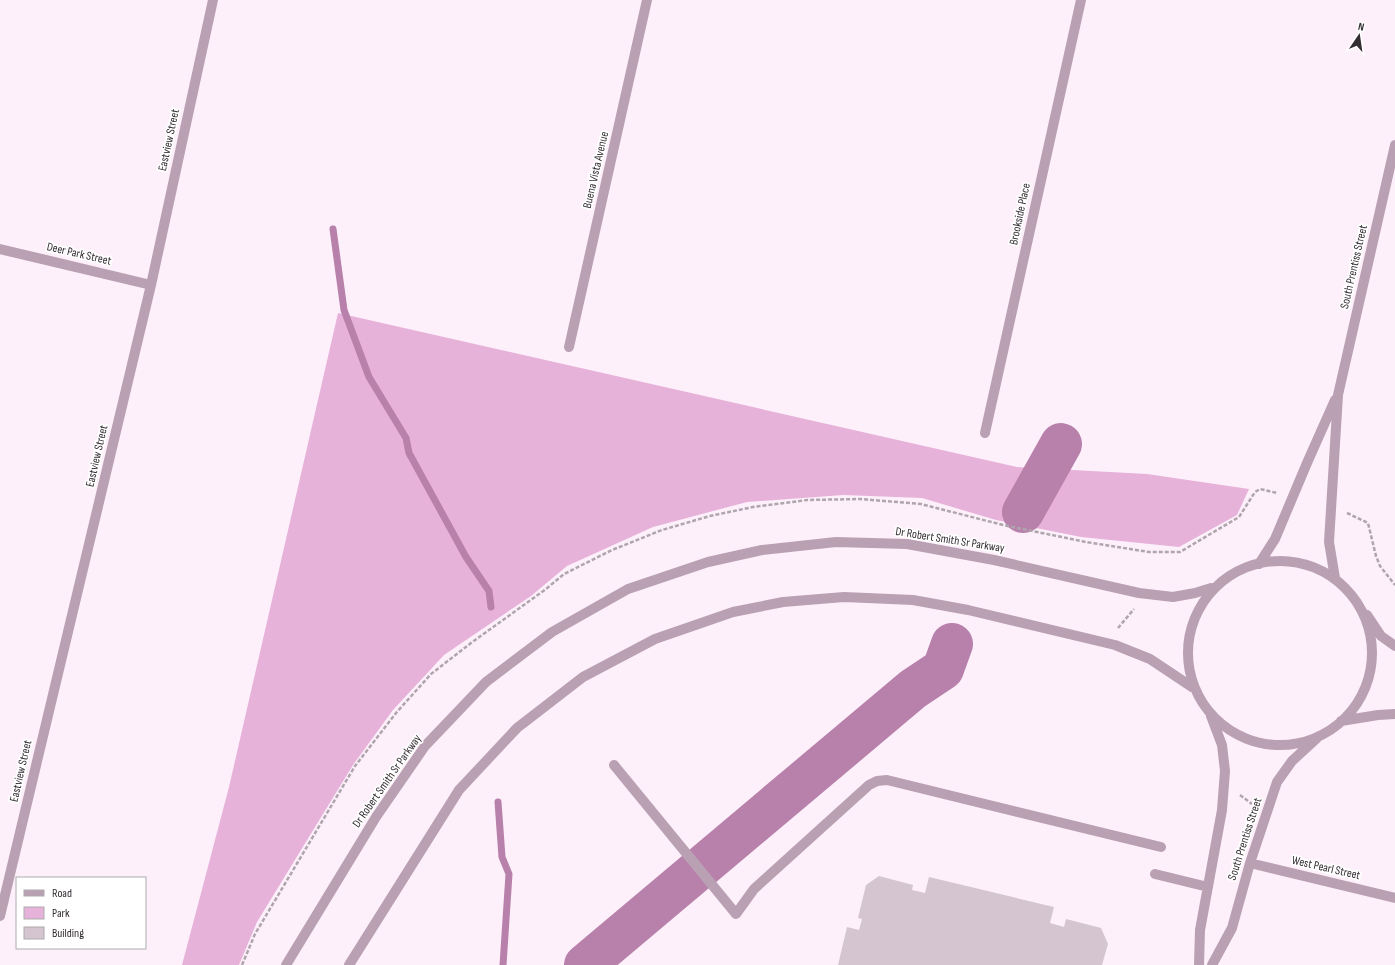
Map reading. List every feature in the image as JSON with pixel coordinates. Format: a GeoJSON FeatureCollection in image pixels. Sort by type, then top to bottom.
{"type":"FeatureCollection","features":[{"type":"Feature","properties":{"kind":"street","name":"Eastview Street"},"geometry":{"type":"LineString","coordinates":[[0,916],[152,285],[213,0]]}},
{"type":"Feature","properties":{"kind":"street","name":"Buena Vista Avenue"},"geometry":{"type":"LineString","coordinates":[[569,346],[647,0]]}},
{"type":"Feature","properties":{"kind":"street","name":"Brookside Place"},"geometry":{"type":"LineString","coordinates":[[985,433],[1081,0]]}},
{"type":"Feature","properties":{"kind":"street","name":"South Prentiss Street"},"geometry":{"type":"LineString","coordinates":[[1335,578],[1330,542],[1338,395],[1395,145]]}},
{"type":"Feature","properties":{"kind":"street","name":"Deer Park Street"},"geometry":{"type":"LineString","coordinates":[[0,249],[152,285]]}},
{"type":"Feature","properties":{"kind":"street","name":"South Prentiss Street"},"geometry":{"type":"LineString","coordinates":[[1259,564],[1275,539],[1338,395]]}},
{"type":"Feature","properties":{"kind":"street","name":"Dr Robert Smith Sr Parkway"},"geometry":{"type":"LineString","coordinates":[[286,965],[376,817],[426,746],[486,682],[552,632],[628,589],[716,560],[762,550],[836,542],[907,544],[994,560],[1139,594],[1173,597],[1211,588]]}},
{"type":"Feature","properties":{"kind":"street"},"geometry":{"type":"LineString","coordinates":[[1192,687],[1188,646],[1191,629],[1211,588],[1231,572],[1259,564],[1291,563],[1312,568],[1335,578],[1350,590],[1382,636],[1395,646]]}},
{"type":"Feature","properties":{"kind":"street"},"geometry":{"type":"LineString","coordinates":[[349,965],[459,790],[517,728],[583,677],[654,639],[734,612],[783,602],[844,597],[913,600],[968,610],[1115,645],[1150,659],[1192,687],[1210,714],[1228,729],[1251,740],[1280,745],[1306,740],[1322,734],[1341,721],[1358,702],[1369,675],[1372,651],[1369,630],[1362,609]]}},
{"type":"Feature","properties":{"kind":"street","name":"South Prentiss Street"},"geometry":{"type":"LineString","coordinates":[[1199,965],[1200,930],[1222,810],[1225,771],[1222,745],[1210,714]]}},
{"type":"Feature","properties":{"kind":"street"},"geometry":{"type":"LineString","coordinates":[[1341,721],[1395,714]]}},
{"type":"Feature","properties":{"kind":"street","name":"South Prentiss Street"},"geometry":{"type":"LineString","coordinates":[[1212,965],[1232,928],[1250,864],[1277,782],[1292,761],[1322,734]]}},
{"type":"Feature","properties":{"kind":"street"},"geometry":{"type":"LineString","coordinates":[[614,765],[736,914],[754,890],[869,784],[877,781],[887,780],[1161,847]]}},
{"type":"Feature","properties":{"kind":"street","name":"West Pearl Street"},"geometry":{"type":"LineString","coordinates":[[1250,864],[1395,898]]}},
{"type":"Feature","properties":{"kind":"street"},"geometry":{"type":"LineString","coordinates":[[1155,874],[1208,888]]}},
{"type":"Feature","properties":{"kind":"path"},"geometry":{"type":"LineString","coordinates":[[1267,490],[1277,493]]}},
{"type":"Feature","properties":{"kind":"path"},"geometry":{"type":"LineString","coordinates":[[1347,514],[1368,523],[1380,566],[1395,585]]}},
{"type":"Feature","properties":{"kind":"path"},"geometry":{"type":"LineString","coordinates":[[1118,629],[1134,609]]}},
{"type":"Feature","properties":{"kind":"path"},"geometry":{"type":"LineString","coordinates":[[1240,795],[1254,805]]}},
{"type":"Feature","properties":{"kind":"green space"},"geometry":{"type":"Polygon","coordinates":[[[338,313],[1017,467],[1147,474],[1249,489],[1237,515],[1179,547],[1081,537],[996,520],[922,498],[843,495],[747,502],[653,527],[567,566],[531,596],[444,655],[393,710],[353,765],[257,922],[239,965],[182,965],[229,787],[338,313]]]}},
{"type":"Feature","properties":{"kind":"building"},"geometry":{"type":"Polygon","coordinates":[[[879,876],[913,885],[912,890],[925,893],[929,877],[1054,907],[1050,923],[1064,927],[1066,919],[1101,928],[1108,944],[1102,965],[838,965],[847,927],[859,930],[862,919],[858,918],[866,885],[879,876]]]}},
{"type":"Feature","properties":{"kind":"waterway"},"geometry":{"type":"LineString","coordinates":[[333,229],[344,310],[369,377],[406,438],[409,453],[466,557],[489,591],[491,607]]}},
{"type":"Feature","properties":{"kind":"waterway"},"geometry":{"type":"LineString","coordinates":[[1023,512],[1061,444]]}},
{"type":"Feature","properties":{"kind":"waterway"},"geometry":{"type":"LineString","coordinates":[[585,965],[913,689],[943,669],[952,644]]}},
{"type":"Feature","properties":{"kind":"waterway"},"geometry":{"type":"LineString","coordinates":[[498,802],[502,857],[509,874],[503,965]]}}]}
